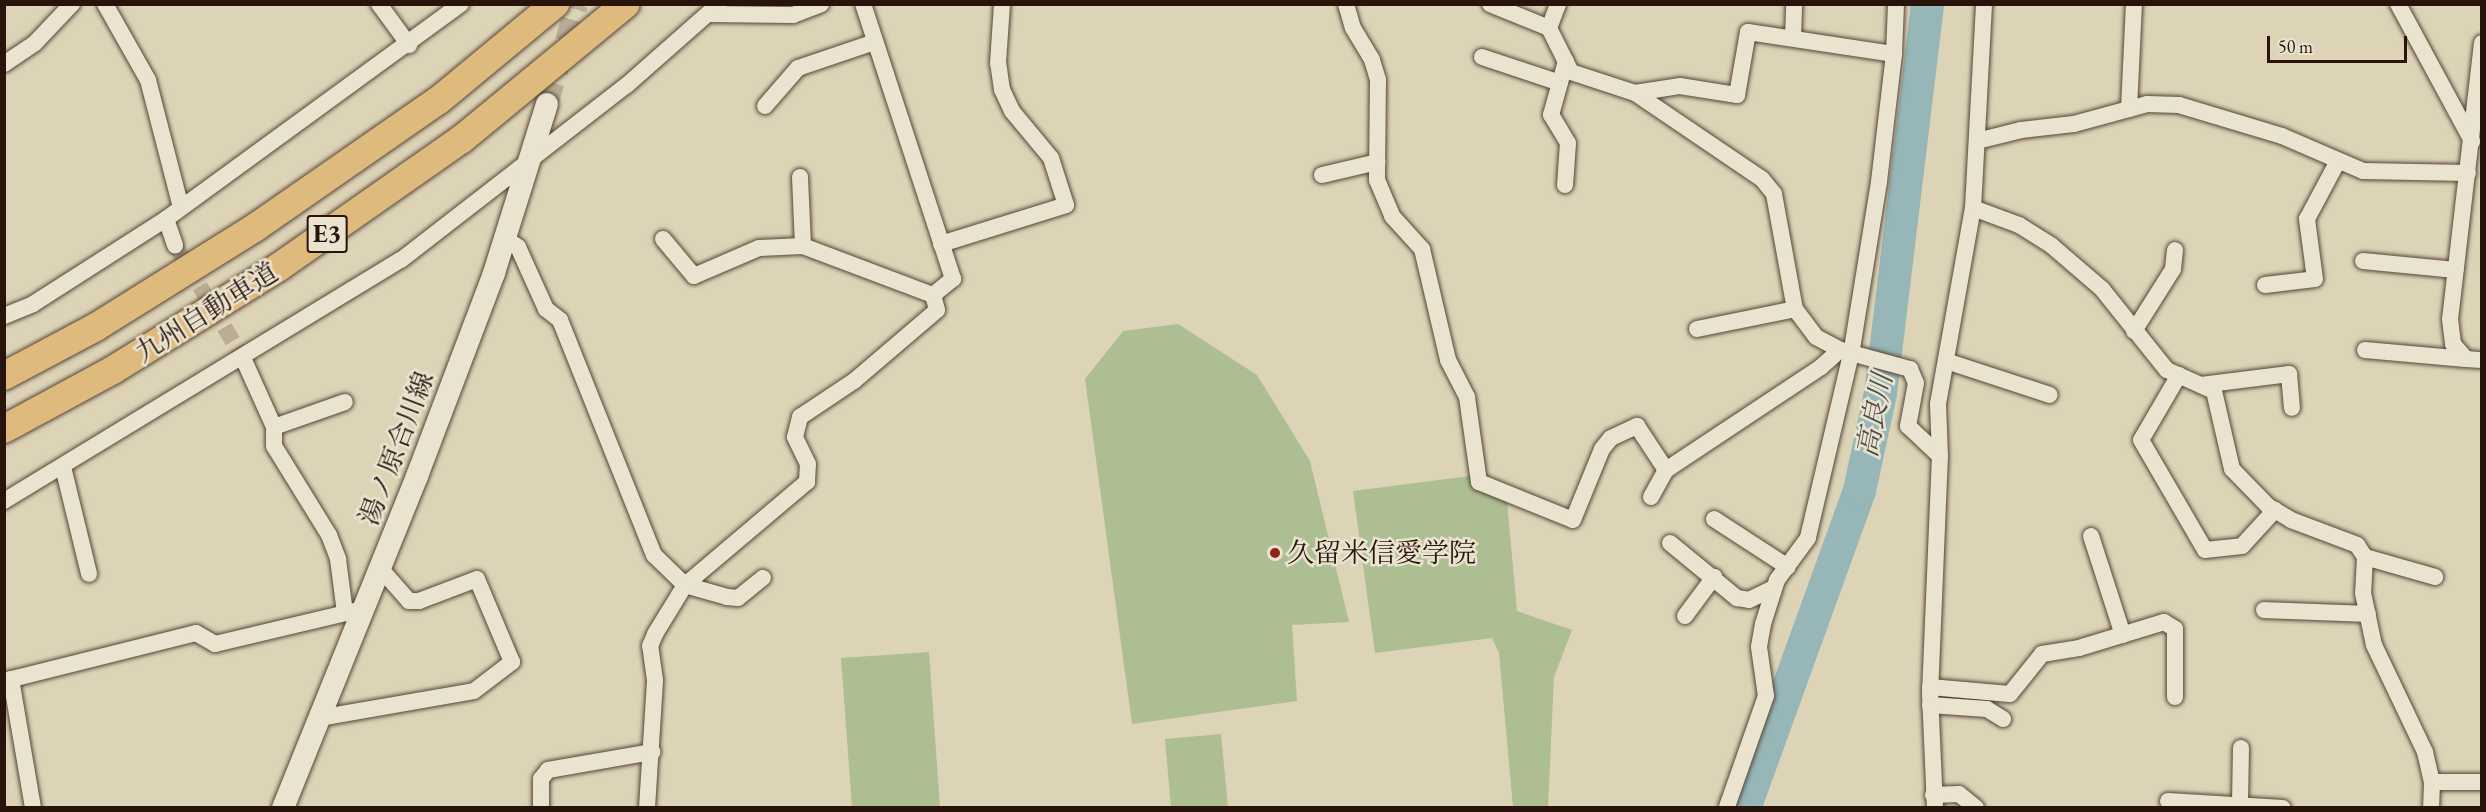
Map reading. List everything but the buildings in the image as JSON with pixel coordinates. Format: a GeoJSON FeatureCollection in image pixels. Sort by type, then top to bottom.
{"type":"FeatureCollection","features":[{"type":"Feature","properties":{"kind":"highway","name":"九州自動車道"},"geometry":{"type":"LineString","coordinates":[[4,376],[96,327],[256,227],[440,100],[555,4]]}},
{"type":"Feature","properties":{"kind":"highway","name":"九州自動車道"},"geometry":{"type":"LineString","coordinates":[[4,429],[113,370],[279,267],[462,139],[626,4]]}},
{"type":"Feature","properties":{"kind":"main road","name":"湯ノ原合川線"},"geometry":{"type":"LineString","coordinates":[[282,807],[319,718],[354,611],[380,568],[506,238],[548,104]]}},
{"type":"Feature","properties":{"kind":"street"},"geometry":{"type":"LineString","coordinates":[[4,64],[35,43],[72,4]]}},
{"type":"Feature","properties":{"kind":"street"},"geometry":{"type":"LineString","coordinates":[[105,4],[148,80],[181,208]]}},
{"type":"Feature","properties":{"kind":"street"},"geometry":{"type":"LineString","coordinates":[[379,4],[409,45]]}},
{"type":"Feature","properties":{"kind":"street"},"geometry":{"type":"LineString","coordinates":[[4,316],[33,303],[166,219],[409,45],[461,4]]}},
{"type":"Feature","properties":{"kind":"street"},"geometry":{"type":"LineString","coordinates":[[4,501],[401,260],[532,156],[627,85],[714,10],[793,15],[820,4]]}},
{"type":"Feature","properties":{"kind":"street"},"geometry":{"type":"LineString","coordinates":[[863,4],[953,279],[933,295]]}},
{"type":"Feature","properties":{"kind":"street"},"geometry":{"type":"LineString","coordinates":[[941,244],[1066,205],[1052,158],[1012,111],[1002,90],[998,63],[1002,4]]}},
{"type":"Feature","properties":{"kind":"street"},"geometry":{"type":"LineString","coordinates":[[1346,4],[1353,28],[1378,80],[1377,180],[1392,216],[1422,249],[1431,278],[1448,360],[1467,397],[1479,482],[1573,520],[1602,449],[1611,438],[1637,426],[1666,470]]}},
{"type":"Feature","properties":{"kind":"street"},"geometry":{"type":"LineString","coordinates":[[1490,4],[1549,28],[1571,72],[1635,93],[1762,179],[1774,194],[1795,309],[1816,337],[1850,353],[1910,369],[1916,383],[1908,426],[1940,456]]}},
{"type":"Feature","properties":{"kind":"street"},"geometry":{"type":"LineString","coordinates":[[1549,28],[1558,4]]}},
{"type":"Feature","properties":{"kind":"street"},"geometry":{"type":"LineString","coordinates":[[1792,38],[1794,4]]}},
{"type":"Feature","properties":{"kind":"street"},"geometry":{"type":"LineString","coordinates":[[1726,807],[1766,696],[1759,647],[1774,588],[1808,538],[1850,353],[1880,182],[1894,54],[1896,4]]}},
{"type":"Feature","properties":{"kind":"street"},"geometry":{"type":"LineString","coordinates":[[1976,807],[1959,794],[1934,801],[1930,687],[1940,456],[1938,404],[1973,208],[1984,4]]}},
{"type":"Feature","properties":{"kind":"street"},"geometry":{"type":"LineString","coordinates":[[2129,109],[2134,4]]}},
{"type":"Feature","properties":{"kind":"street"},"geometry":{"type":"LineString","coordinates":[[2398,4],[2472,141]]}},
{"type":"Feature","properties":{"kind":"street"},"geometry":{"type":"LineString","coordinates":[[1635,93],[1680,86],[1737,95],[1748,32],[1894,54]]}},
{"type":"Feature","properties":{"kind":"street"},"geometry":{"type":"LineString","coordinates":[[765,106],[798,68],[875,42]]}},
{"type":"Feature","properties":{"kind":"street"},"geometry":{"type":"LineString","coordinates":[[2474,359],[2452,344],[2450,319],[2472,141],[2481,43]]}},
{"type":"Feature","properties":{"kind":"street"},"geometry":{"type":"LineString","coordinates":[[1482,57],[1560,83]]}},
{"type":"Feature","properties":{"kind":"street"},"geometry":{"type":"LineString","coordinates":[[1565,185],[1569,143],[1551,115],[1566,62]]}},
{"type":"Feature","properties":{"kind":"street"},"geometry":{"type":"LineString","coordinates":[[1977,141],[2021,130],[2074,124],[2147,104],[2178,105],[2282,136],[2362,171],[2397,174],[2468,172]]}},
{"type":"Feature","properties":{"kind":"street"},"geometry":{"type":"LineString","coordinates":[[2265,285],[2316,279],[2307,219],[2338,161]]}},
{"type":"Feature","properties":{"kind":"street"},"geometry":{"type":"LineString","coordinates":[[1322,175],[1378,162]]}},
{"type":"Feature","properties":{"kind":"street"},"geometry":{"type":"LineString","coordinates":[[800,177],[803,246]]}},
{"type":"Feature","properties":{"kind":"street"},"geometry":{"type":"LineString","coordinates":[[1973,208],[2019,225],[2052,246],[2102,289],[2134,332],[2167,369],[2214,391],[2232,469],[2275,510],[2357,545],[2365,557],[2363,593],[2374,645],[2391,688],[2425,752],[2432,782],[2431,807]]}},
{"type":"Feature","properties":{"kind":"street"},"geometry":{"type":"LineString","coordinates":[[166,219],[175,245]]}},
{"type":"Feature","properties":{"kind":"street"},"geometry":{"type":"LineString","coordinates":[[506,238],[518,247],[546,309],[560,320],[654,555],[685,585],[738,598],[763,578]]}},
{"type":"Feature","properties":{"kind":"street"},"geometry":{"type":"LineString","coordinates":[[663,239],[694,276],[759,248],[803,246],[933,295]]}},
{"type":"Feature","properties":{"kind":"street"},"geometry":{"type":"LineString","coordinates":[[2134,332],[2173,269],[2175,250]]}},
{"type":"Feature","properties":{"kind":"street"},"geometry":{"type":"LineString","coordinates":[[2363,261],[2456,270]]}},
{"type":"Feature","properties":{"kind":"street"},"geometry":{"type":"LineString","coordinates":[[647,807],[655,680],[650,646],[685,585],[807,482],[808,464],[795,437],[800,417],[854,381],[937,310],[933,295]]}},
{"type":"Feature","properties":{"kind":"street"},"geometry":{"type":"LineString","coordinates":[[1697,329],[1795,309]]}},
{"type":"Feature","properties":{"kind":"street"},"geometry":{"type":"LineString","coordinates":[[2365,350],[2474,359]]}},
{"type":"Feature","properties":{"kind":"street"},"geometry":{"type":"LineString","coordinates":[[1651,497],[1666,470],[1821,368],[1850,353]]}},
{"type":"Feature","properties":{"kind":"street"},"geometry":{"type":"LineString","coordinates":[[33,807],[8,680],[196,633],[215,644],[354,611],[329,535],[274,446],[274,427],[243,358]]}},
{"type":"Feature","properties":{"kind":"street"},"geometry":{"type":"LineString","coordinates":[[1946,361],[2050,394]]}},
{"type":"Feature","properties":{"kind":"street"},"geometry":{"type":"LineString","coordinates":[[2200,386],[2289,374],[2292,408]]}},
{"type":"Feature","properties":{"kind":"street"},"geometry":{"type":"LineString","coordinates":[[2179,375],[2141,440],[2205,550],[2242,546],[2275,510]]}},
{"type":"Feature","properties":{"kind":"street"},"geometry":{"type":"LineString","coordinates":[[274,427],[345,402]]}},
{"type":"Feature","properties":{"kind":"street"},"geometry":{"type":"LineString","coordinates":[[63,467],[89,574]]}},
{"type":"Feature","properties":{"kind":"street"},"geometry":{"type":"LineString","coordinates":[[1714,519],[1788,567]]}},
{"type":"Feature","properties":{"kind":"street"},"geometry":{"type":"LineString","coordinates":[[2091,536],[2123,634]]}},
{"type":"Feature","properties":{"kind":"street"},"geometry":{"type":"LineString","coordinates":[[1670,543],[1737,598],[1749,600],[1774,588]]}},
{"type":"Feature","properties":{"kind":"street"},"geometry":{"type":"LineString","coordinates":[[2365,557],[2435,577]]}},
{"type":"Feature","properties":{"kind":"street"},"geometry":{"type":"LineString","coordinates":[[319,718],[474,691],[512,662],[477,579],[419,601],[409,600],[380,568]]}},
{"type":"Feature","properties":{"kind":"street"},"geometry":{"type":"LineString","coordinates":[[1685,616],[1714,577]]}},
{"type":"Feature","properties":{"kind":"street"},"geometry":{"type":"LineString","coordinates":[[2264,610],[2368,614]]}},
{"type":"Feature","properties":{"kind":"street"},"geometry":{"type":"LineString","coordinates":[[1930,687],[2010,694],[2042,654],[2079,648],[2163,622],[2175,629],[2175,697]]}},
{"type":"Feature","properties":{"kind":"street"},"geometry":{"type":"LineString","coordinates":[[1930,705],[1987,709],[2003,719]]}},
{"type":"Feature","properties":{"kind":"street"},"geometry":{"type":"LineString","coordinates":[[2240,804],[2241,748]]}},
{"type":"Feature","properties":{"kind":"street"},"geometry":{"type":"LineString","coordinates":[[541,807],[542,779],[548,770],[652,752]]}},
{"type":"Feature","properties":{"kind":"street"},"geometry":{"type":"LineString","coordinates":[[2432,782],[2481,782]]}},
{"type":"Feature","properties":{"kind":"street"},"geometry":{"type":"LineString","coordinates":[[2168,801],[2283,807]]}},
{"type":"Feature","properties":{"kind":"green space"},"geometry":{"type":"Polygon","coordinates":[[[1178,324],[1257,375],[1310,461],[1349,622],[1292,625],[1297,701],[1132,724],[1085,379],[1123,331],[1178,324]]]}},
{"type":"Feature","properties":{"kind":"green space"},"geometry":{"type":"Polygon","coordinates":[[[1470,476],[1507,501],[1517,611],[1572,630],[1554,677],[1548,807],[1513,807],[1499,653],[1492,638],[1375,653],[1353,491],[1470,476]]]}},
{"type":"Feature","properties":{"kind":"green space"},"geometry":{"type":"Polygon","coordinates":[[[929,652],[940,807],[852,807],[841,658],[929,652]]]}},
{"type":"Feature","properties":{"kind":"green space"},"geometry":{"type":"Polygon","coordinates":[[[1221,734],[1228,807],[1171,807],[1165,739],[1221,734]]]}},
{"type":"Feature","properties":{"kind":"waterway","name":"高良川"},"geometry":{"type":"LineString","coordinates":[[1744,808],[1859,490],[1880,393],[1927,4]]}},
{"type":"Feature","properties":{"kind":"tunnel"},"geometry":{"type":"LineString","coordinates":[[547,104],[577,4]]}},
{"type":"Feature","properties":{"kind":"tunnel"},"geometry":{"type":"LineString","coordinates":[[175,245],[243,358]]}},
{"type":"Feature","properties":{"kind":"place","name":"久留米信愛学院"},"geometry":{"type":"Point","coordinates":[1275,553]}}]}
